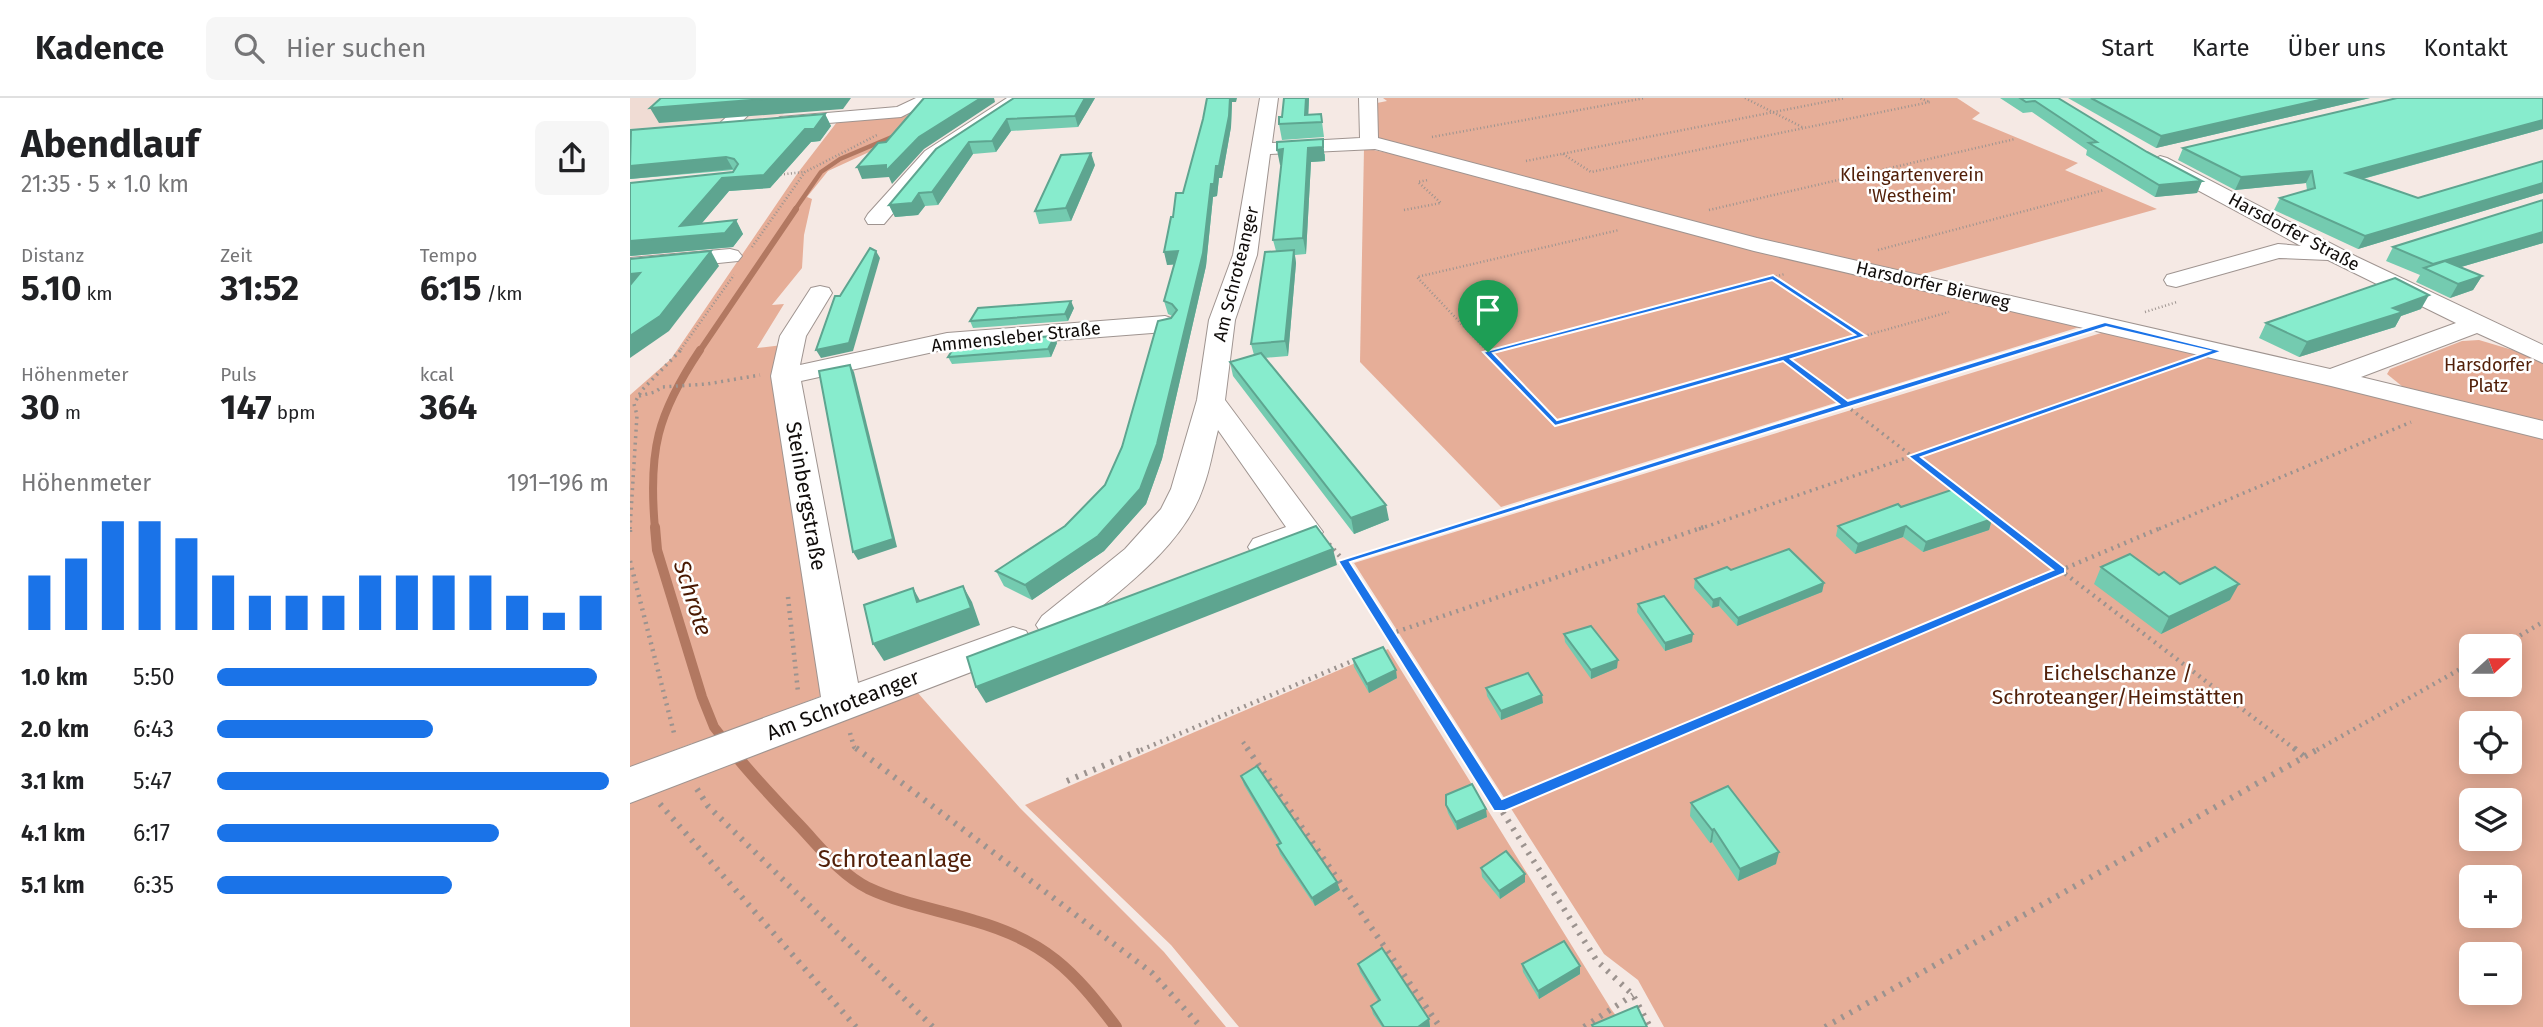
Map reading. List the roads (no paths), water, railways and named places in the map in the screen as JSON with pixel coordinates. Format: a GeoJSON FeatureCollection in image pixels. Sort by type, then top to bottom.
{"type":"FeatureCollection","features":[{"type":"Feature","properties":{"kind":"street"},"geometry":{"type":"LineString","coordinates":[[727,126],[757,98]]}},
{"type":"Feature","properties":{"kind":"street"},"geometry":{"type":"LineString","coordinates":[[705,128],[901,112],[930,98]]}},
{"type":"Feature","properties":{"kind":"street"},"geometry":{"type":"LineString","coordinates":[[876,219],[932,155],[1020,98]]}},
{"type":"Feature","properties":{"kind":"street","name":"Am Schroteanger"},"geometry":{"type":"LineString","coordinates":[[1055,625],[1124,570],[1175,513],[1192,478],[1211,400],[1222,320],[1245,255],[1269,98]]}},
{"type":"Feature","properties":{"kind":"street"},"geometry":{"type":"LineString","coordinates":[[1263,149],[1377,144],[1368,98]]}},
{"type":"Feature","properties":{"kind":"street","name":"Harsdorfer Bierweg"},"geometry":{"type":"LineString","coordinates":[[1377,144],[1755,244],[2332,378],[2540,433]]}},
{"type":"Feature","properties":{"kind":"street","name":"Harsdorfer Straße"},"geometry":{"type":"LineString","coordinates":[[2176,152],[2146,154],[2342,258],[2543,355]]}},
{"type":"Feature","properties":{"kind":"street"},"geometry":{"type":"LineString","coordinates":[[2176,280],[2278,251],[2342,258],[2383,251]]}},
{"type":"Feature","properties":{"kind":"street"},"geometry":{"type":"LineString","coordinates":[[631,266],[739,260]]}},
{"type":"Feature","properties":{"kind":"street","name":"Steinbergstraße"},"geometry":{"type":"LineString","coordinates":[[820,293],[793,336],[774,375],[842,705]]}},
{"type":"Feature","properties":{"kind":"street"},"geometry":{"type":"LineString","coordinates":[[1194,321],[1222,320]]}},
{"type":"Feature","properties":{"kind":"street","name":"Ammensleber Straße"},"geometry":{"type":"LineString","coordinates":[[774,375],[947,341],[1165,324]]}},
{"type":"Feature","properties":{"kind":"street"},"geometry":{"type":"LineString","coordinates":[[2332,378],[2477,324]]}},
{"type":"Feature","properties":{"kind":"street"},"geometry":{"type":"LineString","coordinates":[[1211,400],[1306,532],[1231,560]]}},
{"type":"Feature","properties":{"kind":"street","name":"Am Schroteanger"},"geometry":{"type":"LineString","coordinates":[[640,789],[689,761],[1143,593]]}},
{"type":"Feature","properties":{"kind":"waterway","name":"Schrote"},"geometry":{"type":"LineString","coordinates":[[794,211],[821,172],[840,159],[899,134]]}},
{"type":"Feature","properties":{"kind":"waterway","name":"Schrote"},"geometry":{"type":"LineString","coordinates":[[699,352],[796,209]]}},
{"type":"Feature","properties":{"kind":"waterway","name":"Schrote"},"geometry":{"type":"LineString","coordinates":[[655,529],[653,477],[659,434],[674,394],[700,350]]}},
{"type":"Feature","properties":{"kind":"waterway","name":"Schrote"},"geometry":{"type":"LineString","coordinates":[[655,527],[657,550],[702,697],[714,727],[732,750]]}},
{"type":"Feature","properties":{"kind":"waterway","name":"Schrote"},"geometry":{"type":"LineString","coordinates":[[730,748],[822,850],[858,882],[894,898],[999,929],[1039,948],[1056,960],[1086,989],[1116,1027]]}},
{"type":"Feature","properties":{"kind":"park label","name":"Kleingartenverein 'Westheim'"},"geometry":{"type":"Point","coordinates":[1912,185]}},
{"type":"Feature","properties":{"kind":"park label","name":"Harsdorfer Platz"},"geometry":{"type":"Point","coordinates":[2488,375]}},
{"type":"Feature","properties":{"kind":"park label","name":"Eichelschanze / Schroteanger/Heimstätten"},"geometry":{"type":"Point","coordinates":[2118,685]}},
{"type":"Feature","properties":{"kind":"park label","name":"Schroteanlage"},"geometry":{"type":"Point","coordinates":[895,859]}}]}
